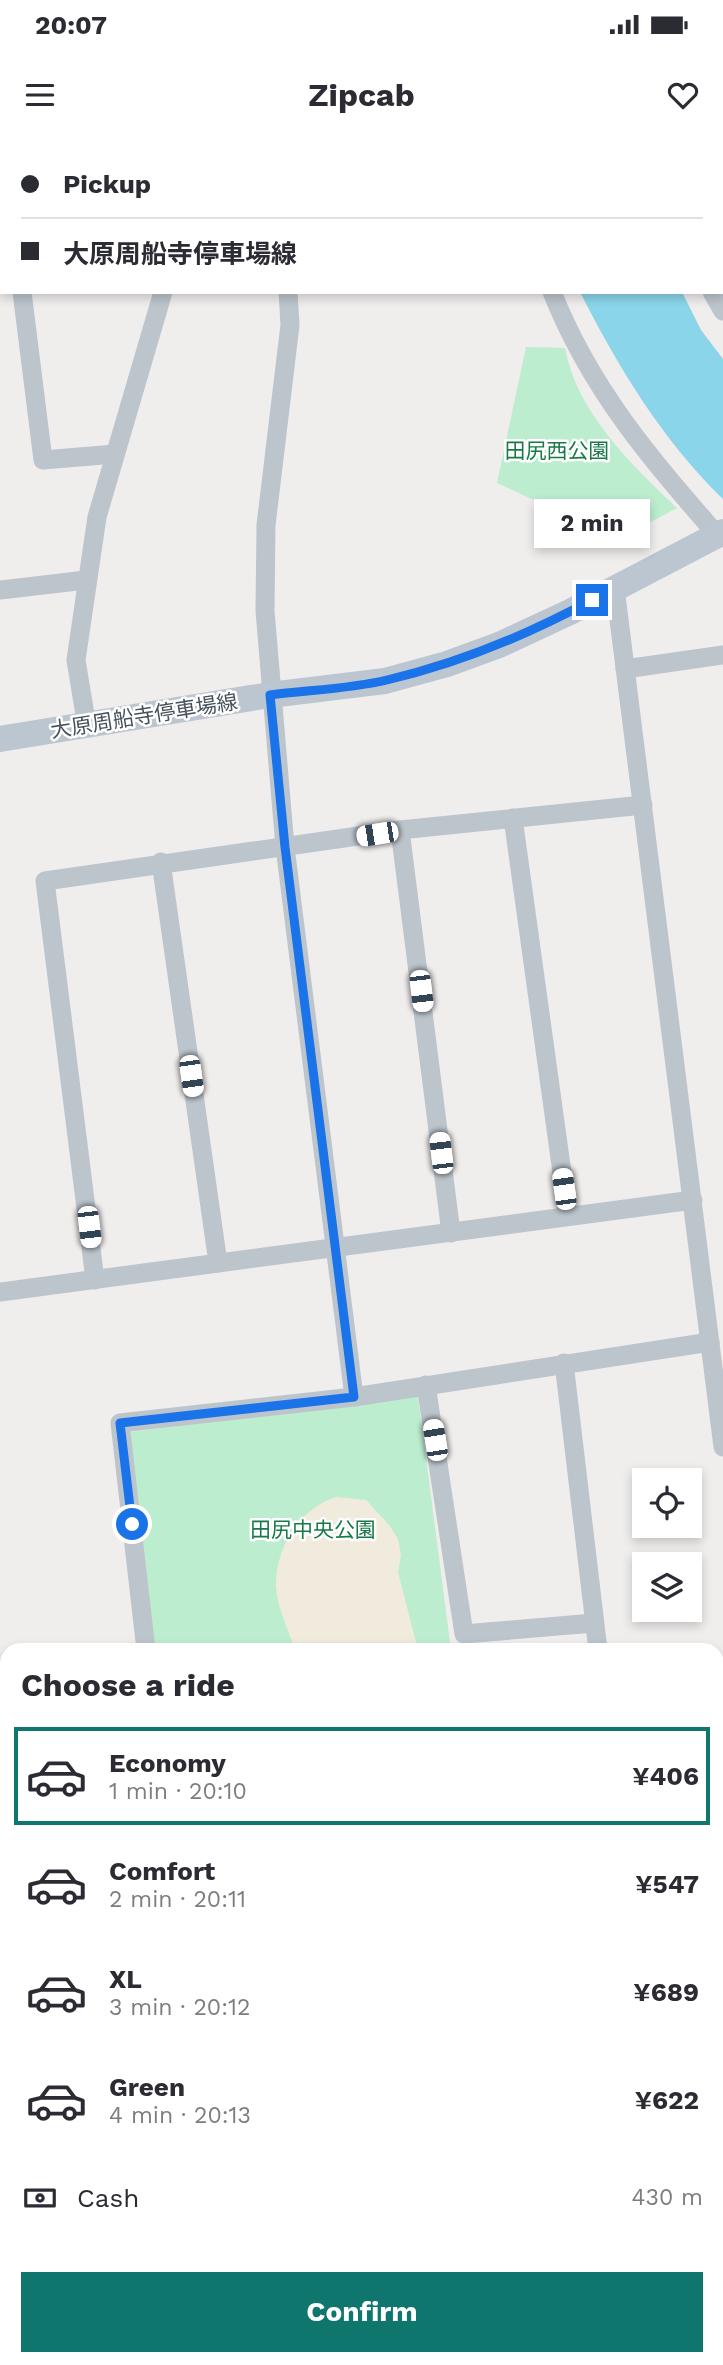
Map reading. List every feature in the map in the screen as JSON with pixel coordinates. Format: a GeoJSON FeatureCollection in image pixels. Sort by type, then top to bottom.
{"type":"FeatureCollection","features":[{"type":"Feature","properties":{"kind":"main road","name":"大原周船寺停車場線"},"geometry":{"type":"LineString","coordinates":[[0,739],[87,727],[270,695],[385,681],[447,664],[499,645],[721,536]]}},
{"type":"Feature","properties":{"kind":"street"},"geometry":{"type":"LineString","coordinates":[[22,294],[43,460],[114,454]]}},
{"type":"Feature","properties":{"kind":"street"},"geometry":{"type":"LineString","coordinates":[[87,727],[76,660],[86,580],[97,517],[162,294]]}},
{"type":"Feature","properties":{"kind":"street"},"geometry":{"type":"LineString","coordinates":[[288,294],[290,325],[266,525],[265,611],[270,695],[285,847],[354,1397]]}},
{"type":"Feature","properties":{"kind":"street"},"geometry":{"type":"LineString","coordinates":[[553,294],[584,360],[624,425],[721,536]]}},
{"type":"Feature","properties":{"kind":"street"},"geometry":{"type":"LineString","coordinates":[[713,294],[723,311]]}},
{"type":"Feature","properties":{"kind":"street"},"geometry":{"type":"LineString","coordinates":[[0,590],[86,580]]}},
{"type":"Feature","properties":{"kind":"street"},"geometry":{"type":"LineString","coordinates":[[615,588],[720,1404],[723,1447]]}},
{"type":"Feature","properties":{"kind":"street"},"geometry":{"type":"LineString","coordinates":[[625,669],[723,655]]}},
{"type":"Feature","properties":{"kind":"street"},"geometry":{"type":"LineString","coordinates":[[95,1280],[45,881],[160,862],[400,830],[643,805]]}},
{"type":"Feature","properties":{"kind":"street"},"geometry":{"type":"LineString","coordinates":[[513,818],[568,1216]]}},
{"type":"Feature","properties":{"kind":"street"},"geometry":{"type":"LineString","coordinates":[[400,830],[451,1233]]}},
{"type":"Feature","properties":{"kind":"street"},"geometry":{"type":"LineString","coordinates":[[160,862],[218,1263]]}},
{"type":"Feature","properties":{"kind":"street"},"geometry":{"type":"LineString","coordinates":[[0,1292],[335,1250],[693,1200]]}},
{"type":"Feature","properties":{"kind":"street"},"geometry":{"type":"LineString","coordinates":[[145,1643],[120,1423],[354,1397],[710,1342]]}},
{"type":"Feature","properties":{"kind":"street"},"geometry":{"type":"LineString","coordinates":[[564,1363],[597,1643]]}},
{"type":"Feature","properties":{"kind":"street"},"geometry":{"type":"LineString","coordinates":[[426,1385],[464,1634],[594,1623]]}},
{"type":"Feature","properties":{"kind":"green space","name":"田尻西公園"},"geometry":{"type":"Polygon","coordinates":[[[526,347],[565,348],[571,372],[581,394],[608,436],[677,508],[643,526],[538,502],[497,483],[526,347]]]}},
{"type":"Feature","properties":{"kind":"green space","name":"田尻中央公園"},"geometry":{"type":"Polygon","coordinates":[[[418,1396],[450,1643],[154,1643],[130,1432],[418,1396]]]}},
{"type":"Feature","properties":{"kind":"sand"},"geometry":{"type":"Polygon","coordinates":[[[336,1497],[366,1500],[390,1526],[398,1539],[401,1555],[398,1572],[416,1643],[292,1643],[277,1595],[280,1558],[300,1520],[336,1497]]]}},
{"type":"Feature","properties":{"kind":"water"},"geometry":{"type":"Polygon","coordinates":[[[581,294],[683,294],[701,330],[723,359],[723,499],[701,477],[661,428],[610,348],[581,294]]]}},
{"type":"Feature","properties":{"kind":"route"},"geometry":{"type":"LineString","coordinates":[[132,1524],[120,1423],[354,1397],[285,847],[270,695],[385,681],[447,664],[499,645],[592,600]]}}]}
